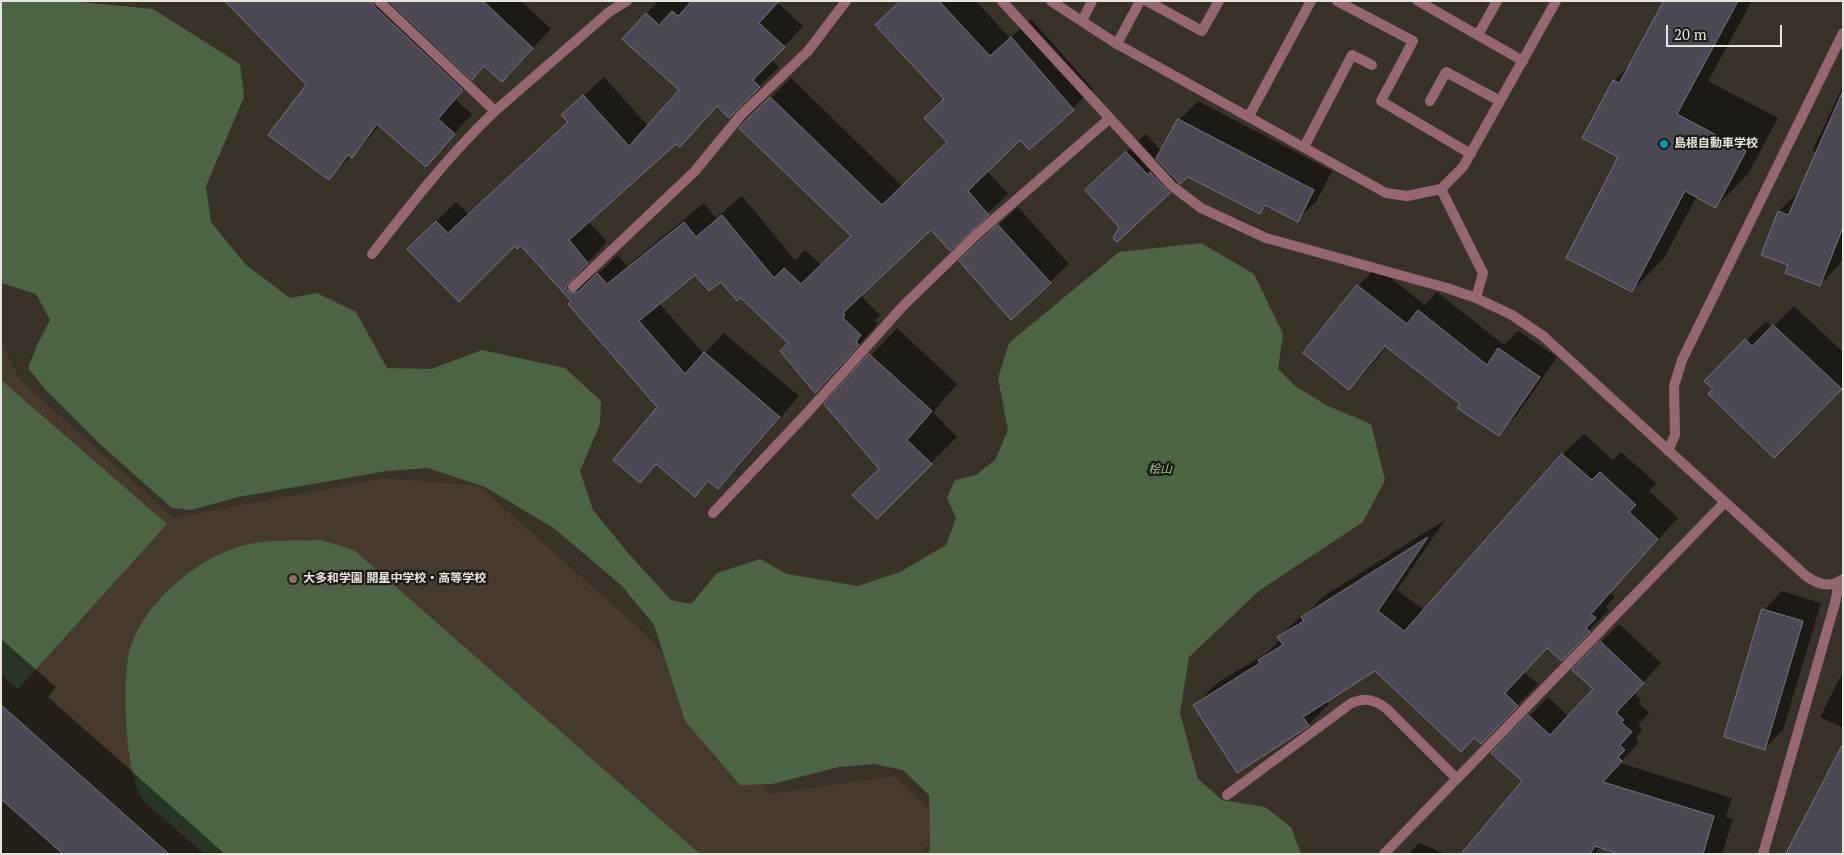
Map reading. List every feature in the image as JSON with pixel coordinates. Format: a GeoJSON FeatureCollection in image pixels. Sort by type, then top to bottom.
{"type":"FeatureCollection","features":[{"type":"Feature","properties":{"kind":"street"},"geometry":{"type":"LineString","coordinates":[[379,1],[495,111]]}},
{"type":"Feature","properties":{"kind":"street"},"geometry":{"type":"LineString","coordinates":[[372,254],[464,141],[495,111],[609,12],[627,1]]}},
{"type":"Feature","properties":{"kind":"street"},"geometry":{"type":"LineString","coordinates":[[573,287],[695,171],[741,115],[808,51],[846,1]]}},
{"type":"Feature","properties":{"kind":"street"},"geometry":{"type":"LineString","coordinates":[[1002,1],[1172,186],[1201,208],[1266,238],[1421,280],[1476,298],[1512,315],[1543,336],[1806,576],[1819,584],[1826,585],[1841,581]]}},
{"type":"Feature","properties":{"kind":"street"},"geometry":{"type":"LineString","coordinates":[[1051,1],[1117,44],[1386,193],[1406,196],[1441,188],[1463,167],[1556,1]]}},
{"type":"Feature","properties":{"kind":"street"},"geometry":{"type":"LineString","coordinates":[[1082,22],[1092,1]]}},
{"type":"Feature","properties":{"kind":"street"},"geometry":{"type":"LineString","coordinates":[[1117,44],[1140,1]]}},
{"type":"Feature","properties":{"kind":"street"},"geometry":{"type":"LineString","coordinates":[[1147,1],[1202,31],[1219,1]]}},
{"type":"Feature","properties":{"kind":"street"},"geometry":{"type":"LineString","coordinates":[[1249,116],[1310,1]]}},
{"type":"Feature","properties":{"kind":"street"},"geometry":{"type":"LineString","coordinates":[[1337,1],[1413,41],[1381,101],[1471,154]]}},
{"type":"Feature","properties":{"kind":"street"},"geometry":{"type":"LineString","coordinates":[[1418,1],[1523,61]]}},
{"type":"Feature","properties":{"kind":"street"},"geometry":{"type":"LineString","coordinates":[[1478,35],[1497,1]]}},
{"type":"Feature","properties":{"kind":"street"},"geometry":{"type":"LineString","coordinates":[[1668,451],[1675,435],[1674,386],[1682,360],[1843,33]]}},
{"type":"Feature","properties":{"kind":"street"},"geometry":{"type":"LineString","coordinates":[[1304,147],[1352,55],[1372,65]]}},
{"type":"Feature","properties":{"kind":"street"},"geometry":{"type":"LineString","coordinates":[[1430,101],[1446,72],[1500,101]]}},
{"type":"Feature","properties":{"kind":"street"},"geometry":{"type":"LineString","coordinates":[[713,513],[807,413],[903,306],[976,234],[1110,118]]}},
{"type":"Feature","properties":{"kind":"street"},"geometry":{"type":"LineString","coordinates":[[1441,188],[1484,273],[1476,298]]}},
{"type":"Feature","properties":{"kind":"street"},"geometry":{"type":"LineString","coordinates":[[1384,854],[1725,502]]}},
{"type":"Feature","properties":{"kind":"street"},"geometry":{"type":"LineString","coordinates":[[1763,854],[1841,581]]}},
{"type":"Feature","properties":{"kind":"street"},"geometry":{"type":"LineString","coordinates":[[1227,795],[1359,699],[1373,701],[1387,709],[1457,779]]}},
{"type":"Feature","properties":{"kind":"shaded area","name":"大多和学園 開星中学校・高等学校"},"geometry":{"type":"Polygon","coordinates":[[[1,342],[19,379],[173,518],[386,478],[479,486],[652,640],[769,794],[894,776],[947,827],[919,854],[1,854],[1,342]]]}},
{"type":"Feature","properties":{"kind":"green space","name":"桧山"},"geometry":{"type":"Polygon","coordinates":[[[1,1],[69,1],[153,9],[240,64],[244,97],[206,186],[211,222],[245,264],[290,298],[317,293],[356,312],[387,368],[431,369],[482,350],[565,368],[601,401],[600,424],[580,471],[593,510],[629,554],[671,600],[691,604],[717,573],[760,559],[787,574],[858,586],[900,572],[946,545],[956,518],[947,498],[955,480],[976,475],[995,460],[1008,430],[998,378],[1009,343],[1119,252],[1201,243],[1254,274],[1283,334],[1278,369],[1295,386],[1328,406],[1371,424],[1385,480],[1363,522],[1260,590],[1189,657],[1180,713],[1198,779],[1222,800],[1265,807],[1291,827],[1301,854],[927,854],[930,850],[929,795],[903,770],[874,764],[839,767],[772,784],[740,785],[685,721],[654,625],[622,586],[555,529],[485,487],[428,468],[387,471],[238,497],[191,510],[172,508],[102,446],[44,388],[28,368],[50,320],[36,294],[1,283],[1,1]]]}},
{"type":"Feature","properties":{"kind":"green space"},"geometry":{"type":"Polygon","coordinates":[[[1,380],[167,524],[18,689],[1,675],[1,380]]]}},
{"type":"Feature","properties":{"kind":"green space"},"geometry":{"type":"Polygon","coordinates":[[[321,540],[354,550],[700,854],[204,854],[144,801],[136,785],[130,762],[126,720],[126,674],[130,648],[147,614],[160,599],[190,572],[207,561],[224,552],[251,544],[270,541],[321,540]]]}},
{"type":"Feature","properties":{"kind":"building"},"geometry":{"type":"Polygon","coordinates":[[[225,1],[372,1],[374,6],[463,90],[438,119],[455,134],[426,167],[377,124],[352,158],[348,155],[329,180],[268,135],[306,85],[225,1]]]}},
{"type":"Feature","properties":{"kind":"building"},"geometry":{"type":"Polygon","coordinates":[[[389,1],[483,1],[533,48],[502,82],[484,66],[472,80],[389,1]]]}},
{"type":"Feature","properties":{"kind":"building"},"geometry":{"type":"Polygon","coordinates":[[[692,1],[779,1],[759,23],[785,47],[753,80],[760,87],[729,118],[717,106],[680,147],[676,144],[569,240],[588,263],[567,285],[566,289],[571,293],[578,292],[597,273],[607,284],[684,222],[696,237],[722,215],[774,278],[784,268],[801,284],[851,236],[739,128],[770,97],[882,205],[947,142],[924,118],[944,99],[875,25],[900,1],[939,1],[990,56],[1011,37],[1074,110],[1029,150],[1020,140],[968,191],[989,215],[950,251],[931,230],[843,313],[845,315],[843,318],[861,335],[856,342],[859,345],[815,393],[780,351],[788,343],[741,298],[737,301],[721,282],[709,291],[695,275],[639,321],[685,374],[704,352],[780,417],[718,489],[708,481],[695,497],[656,464],[640,483],[613,460],[657,407],[568,304],[571,301],[521,246],[517,249],[515,246],[459,302],[407,249],[436,221],[448,233],[568,122],[561,115],[583,95],[629,146],[679,90],[622,39],[646,13],[659,25],[672,11],[678,16],[692,1]]]}},
{"type":"Feature","properties":{"kind":"building","name":"島根自動車学校"},"geometry":{"type":"Polygon","coordinates":[[[1664,1],[1738,1],[1677,114],[1746,151],[1716,208],[1685,191],[1632,292],[1566,258],[1618,157],[1582,138],[1613,80],[1619,83],[1664,1]]]}},
{"type":"Feature","properties":{"kind":"building"},"geometry":{"type":"Polygon","coordinates":[[[1843,91],[1843,227],[1820,286],[1785,273],[1788,265],[1761,255],[1778,211],[1788,215],[1843,91]]]}},
{"type":"Feature","properties":{"kind":"building"},"geometry":{"type":"Polygon","coordinates":[[[1178,119],[1314,190],[1298,222],[1265,205],[1260,214],[1188,177],[1180,184],[1156,159],[1178,119]]]}},
{"type":"Feature","properties":{"kind":"building"},"geometry":{"type":"Polygon","coordinates":[[[1126,152],[1148,175],[1150,172],[1170,193],[1117,242],[1113,238],[1119,227],[1085,190],[1126,152]]]}},
{"type":"Feature","properties":{"kind":"building"},"geometry":{"type":"Polygon","coordinates":[[[998,225],[1051,283],[1011,320],[959,261],[998,225]]]}},
{"type":"Feature","properties":{"kind":"building"},"geometry":{"type":"Polygon","coordinates":[[[1357,285],[1407,324],[1418,310],[1487,365],[1498,348],[1540,377],[1499,436],[1457,408],[1460,404],[1385,346],[1349,390],[1303,353],[1357,285]]]}},
{"type":"Feature","properties":{"kind":"building"},"geometry":{"type":"Polygon","coordinates":[[[1773,325],[1842,389],[1774,458],[1708,394],[1713,389],[1704,381],[1745,339],[1752,346],[1773,325]]]}},
{"type":"Feature","properties":{"kind":"building"},"geometry":{"type":"Polygon","coordinates":[[[869,354],[932,411],[907,440],[932,464],[877,519],[852,495],[879,469],[824,404],[869,354]]]}},
{"type":"Feature","properties":{"kind":"building"},"geometry":{"type":"Polygon","coordinates":[[[1562,454],[1592,480],[1600,472],[1636,505],[1629,512],[1658,539],[1591,614],[1596,618],[1586,628],[1590,632],[1562,661],[1547,648],[1505,693],[1518,706],[1481,744],[1474,738],[1461,752],[1375,671],[1303,717],[1309,726],[1237,773],[1193,705],[1260,663],[1258,660],[1283,645],[1277,637],[1304,621],[1301,617],[1428,537],[1378,611],[1404,631],[1562,454]]]}},
{"type":"Feature","properties":{"kind":"building"},"geometry":{"type":"Polygon","coordinates":[[[1762,609],[1803,621],[1765,750],[1724,737],[1762,609]]]}},
{"type":"Feature","properties":{"kind":"building"},"geometry":{"type":"Polygon","coordinates":[[[1600,641],[1644,683],[1616,713],[1624,720],[1621,722],[1632,732],[1620,745],[1625,750],[1618,757],[1622,761],[1603,782],[1714,816],[1703,854],[1618,854],[1595,846],[1590,854],[1461,854],[1522,781],[1491,753],[1528,715],[1550,735],[1593,689],[1572,670],[1600,641]]]}},
{"type":"Feature","properties":{"kind":"building"},"geometry":{"type":"Polygon","coordinates":[[[1,705],[169,854],[63,854],[1,799],[1,705]]]}},
{"type":"Feature","properties":{"kind":"building"},"geometry":{"type":"Polygon","coordinates":[[[1843,744],[1843,854],[1786,854],[1843,744]]]}},
{"type":"Feature","properties":{"kind":"place","name":"島根自動車学校"},"geometry":{"type":"Point","coordinates":[1664,144]}},
{"type":"Feature","properties":{"kind":"place","name":"大多和学園 開星中学校・高等学校"},"geometry":{"type":"Point","coordinates":[293,579]}}]}
